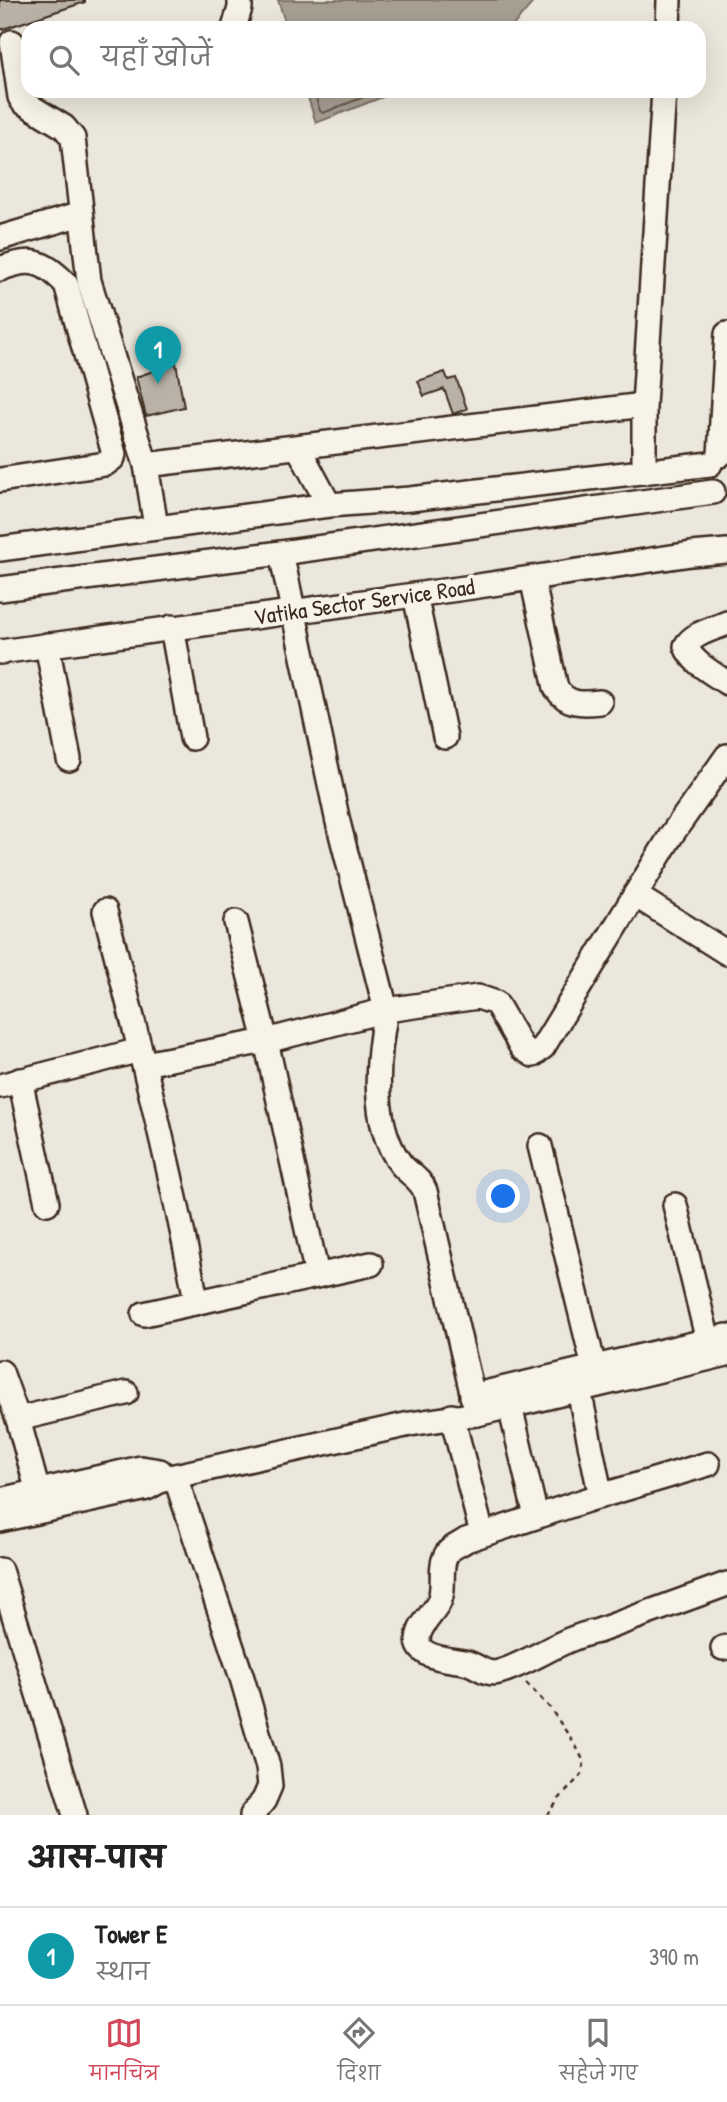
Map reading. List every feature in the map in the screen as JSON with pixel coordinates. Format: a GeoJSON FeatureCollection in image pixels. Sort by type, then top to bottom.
{"type":"FeatureCollection","features":[{"type":"Feature","properties":{"kind":"street"},"geometry":{"type":"LineString","coordinates":[[236,21],[240,0]]}},
{"type":"Feature","properties":{"kind":"street"},"geometry":{"type":"LineString","coordinates":[[668,21],[669,0]]}},
{"type":"Feature","properties":{"kind":"street"},"geometry":{"type":"LineString","coordinates":[[12,42],[23,102],[64,127],[74,138],[89,281],[146,465],[156,527]]}},
{"type":"Feature","properties":{"kind":"street"},"geometry":{"type":"LineString","coordinates":[[643,472],[644,405],[664,98]]}},
{"type":"Feature","properties":{"kind":"street"},"geometry":{"type":"LineString","coordinates":[[0,238],[81,214]]}},
{"type":"Feature","properties":{"kind":"street"},"geometry":{"type":"LineString","coordinates":[[0,269],[19,261],[30,261],[50,269],[66,284],[114,454],[105,464],[0,480]]}},
{"type":"Feature","properties":{"kind":"street"},"geometry":{"type":"LineString","coordinates":[[720,495],[706,479],[707,471],[719,458],[727,334]]}},
{"type":"Feature","properties":{"kind":"street"},"geometry":{"type":"LineString","coordinates":[[146,465],[644,405]]}},
{"type":"Feature","properties":{"kind":"street"},"geometry":{"type":"LineString","coordinates":[[298,447],[329,505]]}},
{"type":"Feature","properties":{"kind":"street"},"geometry":{"type":"LineString","coordinates":[[0,549],[329,505],[410,499],[643,472],[719,458]]}},
{"type":"Feature","properties":{"kind":"street"},"geometry":{"type":"LineString","coordinates":[[0,589],[720,495]]}},
{"type":"Feature","properties":{"kind":"street","name":"Vatika Sector Service Road"},"geometry":{"type":"LineString","coordinates":[[0,652],[727,551]]}},
{"type":"Feature","properties":{"kind":"street"},"geometry":{"type":"LineString","coordinates":[[281,553],[338,822],[386,1010],[377,1076],[383,1120],[388,1139],[400,1164],[423,1185],[425,1191],[474,1405]]}},
{"type":"Feature","properties":{"kind":"street"},"geometry":{"type":"LineString","coordinates":[[531,578],[556,688],[568,700],[576,703],[600,702]]}},
{"type":"Feature","properties":{"kind":"street"},"geometry":{"type":"LineString","coordinates":[[415,595],[445,737]]}},
{"type":"Feature","properties":{"kind":"street"},"geometry":{"type":"LineString","coordinates":[[727,623],[696,636],[687,646],[688,653],[694,659],[727,683]]}},
{"type":"Feature","properties":{"kind":"street"},"geometry":{"type":"LineString","coordinates":[[172,627],[192,738]]}},
{"type":"Feature","properties":{"kind":"street"},"geometry":{"type":"LineString","coordinates":[[47,645],[69,759]]}},
{"type":"Feature","properties":{"kind":"street"},"geometry":{"type":"LineString","coordinates":[[47,1203],[10,1083],[142,1057],[266,1041],[386,1010],[478,997],[496,1003],[522,1048],[533,1055],[543,1047],[672,834],[727,756]]}},
{"type":"Feature","properties":{"kind":"street"},"geometry":{"type":"LineString","coordinates":[[635,895],[727,953]]}},
{"type":"Feature","properties":{"kind":"street"},"geometry":{"type":"LineString","coordinates":[[105,911],[187,1253],[196,1300],[194,1303]]}},
{"type":"Feature","properties":{"kind":"street"},"geometry":{"type":"LineString","coordinates":[[236,922],[266,1041],[317,1275]]}},
{"type":"Feature","properties":{"kind":"street"},"geometry":{"type":"LineString","coordinates":[[540,1146],[594,1367]]}},
{"type":"Feature","properties":{"kind":"street"},"geometry":{"type":"LineString","coordinates":[[675,1205],[721,1344]]}},
{"type":"Feature","properties":{"kind":"street"},"geometry":{"type":"LineString","coordinates":[[144,1314],[371,1264]]}},
{"type":"Feature","properties":{"kind":"street"},"geometry":{"type":"LineString","coordinates":[[474,1405],[510,1406],[579,1390],[721,1344]]}},
{"type":"Feature","properties":{"kind":"street"},"geometry":{"type":"LineString","coordinates":[[0,1520],[147,1488],[170,1477],[452,1416],[474,1405],[594,1367],[721,1344]]}},
{"type":"Feature","properties":{"kind":"street"},"geometry":{"type":"LineString","coordinates":[[1,1372],[18,1419],[37,1492]]}},
{"type":"Feature","properties":{"kind":"street"},"geometry":{"type":"LineString","coordinates":[[579,1390],[598,1483]]}},
{"type":"Feature","properties":{"kind":"street"},"geometry":{"type":"LineString","coordinates":[[18,1419],[126,1393]]}},
{"type":"Feature","properties":{"kind":"street"},"geometry":{"type":"LineString","coordinates":[[510,1406],[533,1504]]}},
{"type":"Feature","properties":{"kind":"street"},"geometry":{"type":"LineString","coordinates":[[452,1416],[479,1522]]}},
{"type":"Feature","properties":{"kind":"street"},"geometry":{"type":"LineString","coordinates":[[708,1464],[491,1532],[466,1541],[447,1552],[441,1598],[420,1630],[418,1639],[425,1653],[431,1656],[468,1663],[489,1673],[501,1671],[580,1634],[598,1631],[727,1584]]}},
{"type":"Feature","properties":{"kind":"street"},"geometry":{"type":"LineString","coordinates":[[0,1500],[141,1468],[160,1471],[170,1477],[242,1678],[268,1767],[270,1786],[264,1800],[252,1815]]}},
{"type":"Feature","properties":{"kind":"street"},"geometry":{"type":"LineString","coordinates":[[0,1570],[75,1815]]}},
{"type":"Feature","properties":{"kind":"path"},"geometry":{"type":"LineString","coordinates":[[512,1666],[532,1691],[550,1707],[584,1762],[582,1774],[548,1815]]}},
{"type":"Feature","properties":{"kind":"water"},"geometry":{"type":"Polygon","coordinates":[[[278,0],[535,0],[517,21],[285,21],[278,0]]]}},
{"type":"Feature","properties":{"kind":"water"},"geometry":{"type":"Polygon","coordinates":[[[308,98],[380,98],[316,123],[308,98]]]}},
{"type":"Feature","properties":{"kind":"building"},"geometry":{"type":"Polygon","coordinates":[[[0,0],[85,0],[85,2],[0,30],[0,0]]]}},
{"type":"Feature","properties":{"kind":"building"},"geometry":{"type":"Polygon","coordinates":[[[176,363],[184,407],[146,416],[136,377],[176,363]]]}},
{"type":"Feature","properties":{"kind":"building"},"geometry":{"type":"Polygon","coordinates":[[[445,372],[448,380],[456,378],[467,409],[453,414],[444,389],[424,396],[418,381],[445,372]]]}},
{"type":"Feature","properties":{"kind":"place","name":"Tower E"},"geometry":{"type":"Point","coordinates":[158,384]}}]}
